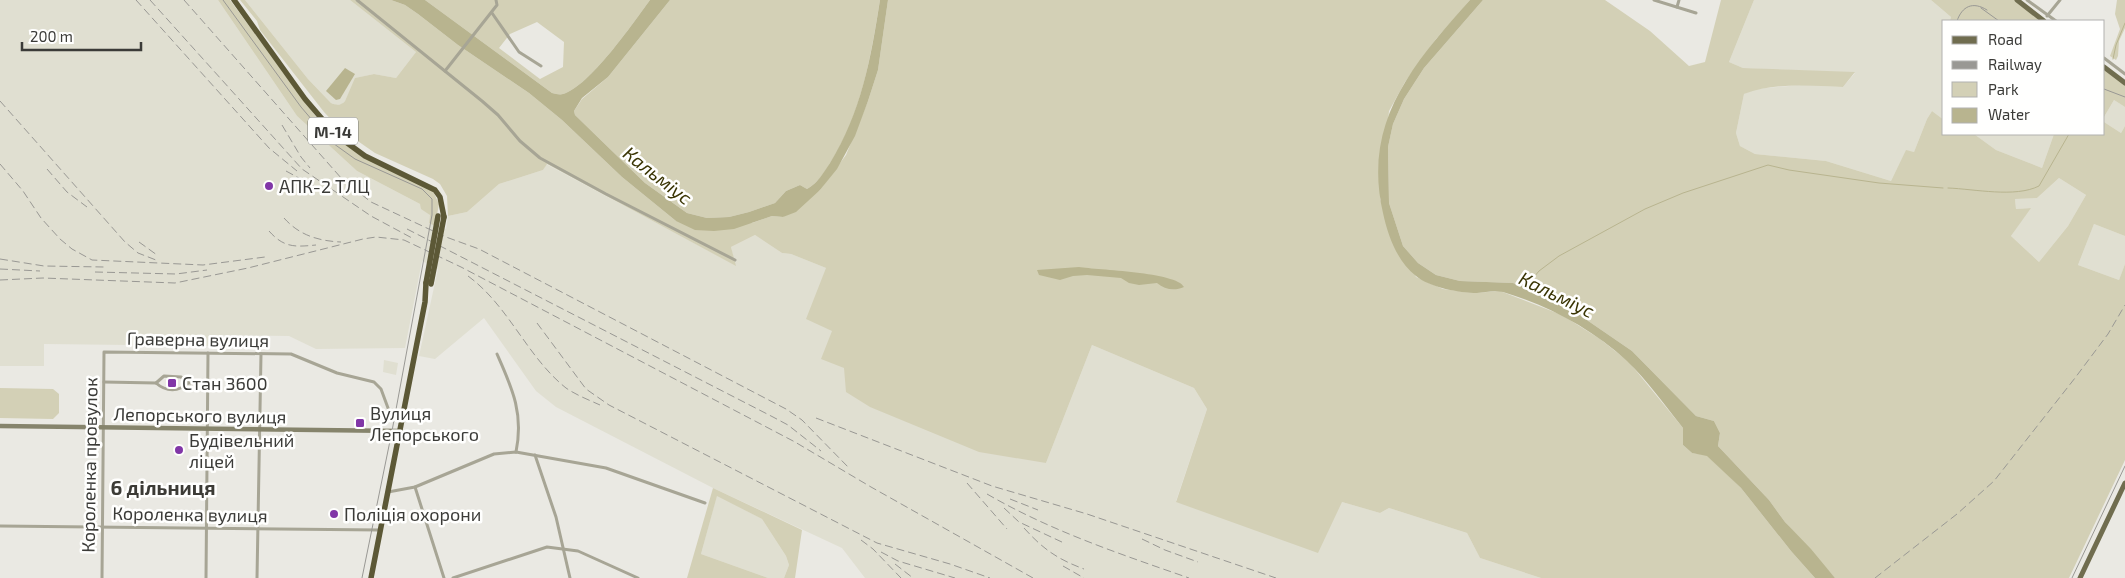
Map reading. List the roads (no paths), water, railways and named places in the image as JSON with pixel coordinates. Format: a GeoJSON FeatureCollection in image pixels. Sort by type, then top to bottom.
{"type":"FeatureCollection","features":[{"type":"Feature","properties":{"kind":"highway","name":"М-14"},"geometry":{"type":"LineString","coordinates":[[234,0],[306,99],[330,128],[365,156],[430,187],[438,194],[442,203],[425,302],[371,578]]}},
{"type":"Feature","properties":{"kind":"main road"},"geometry":{"type":"LineString","coordinates":[[2017,0],[2024,1],[2043,20]]}},
{"type":"Feature","properties":{"kind":"main road"},"geometry":{"type":"LineString","coordinates":[[2105,68],[2125,83]]}},
{"type":"Feature","properties":{"kind":"main road","name":"Лепорського вулиця"},"geometry":{"type":"LineString","coordinates":[[0,426],[400,431]]}},
{"type":"Feature","properties":{"kind":"main road"},"geometry":{"type":"LineString","coordinates":[[2080,578],[2125,483]]}},
{"type":"Feature","properties":{"kind":"street"},"geometry":{"type":"LineString","coordinates":[[357,0],[498,115],[520,141],[540,158],[735,260]]}},
{"type":"Feature","properties":{"kind":"street"},"geometry":{"type":"LineString","coordinates":[[445,71],[492,13],[497,5],[496,0]]}},
{"type":"Feature","properties":{"kind":"street"},"geometry":{"type":"LineString","coordinates":[[1654,0],[1696,13]]}},
{"type":"Feature","properties":{"kind":"street"},"geometry":{"type":"LineString","coordinates":[[1677,7],[1679,0]]}},
{"type":"Feature","properties":{"kind":"street"},"geometry":{"type":"LineString","coordinates":[[2045,20],[2060,0]]}},
{"type":"Feature","properties":{"kind":"street"},"geometry":{"type":"LineString","coordinates":[[2024,1],[2055,20]]}},
{"type":"Feature","properties":{"kind":"street"},"geometry":{"type":"LineString","coordinates":[[492,13],[519,52],[541,66]]}},
{"type":"Feature","properties":{"kind":"street"},"geometry":{"type":"LineString","coordinates":[[2105,59],[2125,74]]}},
{"type":"Feature","properties":{"kind":"street","name":"Граверна вулиця"},"geometry":{"type":"LineString","coordinates":[[104,352],[291,354],[337,373],[374,382],[380,389],[388,408]]}},
{"type":"Feature","properties":{"kind":"street","name":"Короленка провулок"},"geometry":{"type":"LineString","coordinates":[[102,578],[104,352]]}},
{"type":"Feature","properties":{"kind":"street"},"geometry":{"type":"LineString","coordinates":[[206,578],[208,353]]}},
{"type":"Feature","properties":{"kind":"street"},"geometry":{"type":"LineString","coordinates":[[257,578],[261,354]]}},
{"type":"Feature","properties":{"kind":"street"},"geometry":{"type":"LineString","coordinates":[[496,354],[516,399],[518,442],[516,452]]}},
{"type":"Feature","properties":{"kind":"street"},"geometry":{"type":"LineString","coordinates":[[104,382],[156,382],[166,376],[181,377],[188,383]]}},
{"type":"Feature","properties":{"kind":"street"},"geometry":{"type":"LineString","coordinates":[[156,382],[163,389],[181,389],[188,383],[208,383]]}},
{"type":"Feature","properties":{"kind":"street"},"geometry":{"type":"LineString","coordinates":[[388,492],[414,487],[483,457],[505,452],[516,452],[606,468],[705,503]]}},
{"type":"Feature","properties":{"kind":"street"},"geometry":{"type":"LineString","coordinates":[[535,455],[547,486],[570,578]]}},
{"type":"Feature","properties":{"kind":"street"},"geometry":{"type":"LineString","coordinates":[[414,487],[444,578]]}},
{"type":"Feature","properties":{"kind":"street","name":"Короленка вулиця"},"geometry":{"type":"LineString","coordinates":[[0,526],[380,530]]}},
{"type":"Feature","properties":{"kind":"street"},"geometry":{"type":"LineString","coordinates":[[453,578],[547,547],[581,552],[638,578]]}},
{"type":"Feature","properties":{"kind":"water"},"geometry":{"type":"Polygon","coordinates":[[[391,0],[425,0],[552,93],[563,94],[574,89],[598,67],[650,0],[670,0],[608,77],[582,98],[574,111],[575,115],[645,183],[687,213],[707,218],[729,217],[775,203],[786,191],[800,185],[807,189],[820,178],[841,144],[850,125],[868,64],[880,0],[888,0],[878,70],[855,136],[837,169],[820,190],[796,212],[783,217],[772,216],[734,229],[714,231],[695,230],[676,221],[622,177],[562,120],[529,93],[458,45],[405,5],[391,0]]]}},
{"type":"Feature","properties":{"kind":"water"},"geometry":{"type":"Polygon","coordinates":[[[1470,0],[1483,0],[1424,68],[1404,99],[1393,124],[1388,147],[1389,203],[1403,246],[1418,263],[1436,275],[1460,281],[1513,283],[1562,303],[1632,351],[1696,416],[1714,421],[1720,433],[1718,446],[1769,500],[1785,522],[1835,578],[1815,578],[1741,488],[1707,456],[1692,453],[1683,445],[1683,428],[1642,377],[1614,349],[1585,329],[1537,304],[1503,292],[1462,292],[1428,283],[1409,270],[1399,256],[1394,248],[1385,222],[1378,180],[1380,150],[1386,122],[1397,96],[1429,47],[1470,0]]]}},
{"type":"Feature","properties":{"kind":"water"},"geometry":{"type":"Polygon","coordinates":[[[345,68],[355,74],[340,99],[336,100],[326,91],[345,68]]]}},
{"type":"Feature","properties":{"kind":"water"},"geometry":{"type":"Polygon","coordinates":[[[1079,267],[1152,275],[1178,282],[1184,287],[1170,289],[1157,283],[1139,285],[1129,283],[1121,278],[1087,275],[1073,276],[1060,280],[1039,275],[1037,270],[1079,267]]]}},
{"type":"Feature","properties":{"kind":"waterway"},"geometry":{"type":"LineString","coordinates":[[2113,59],[2116,45],[2125,23]]}},
{"type":"Feature","properties":{"kind":"waterway"},"geometry":{"type":"LineString","coordinates":[[1948,188],[2018,192],[2039,186],[2068,135]]}},
{"type":"Feature","properties":{"kind":"waterway","name":"Кальміус"},"geometry":{"type":"LineString","coordinates":[[1524,289],[1539,271],[1559,256],[1645,209],[1683,193],[1768,165],[1789,170],[1879,183],[1943,188]]}},
{"type":"Feature","properties":{"kind":"tram line"},"geometry":{"type":"LineString","coordinates":[[223,0],[301,107],[330,141],[355,159],[422,189],[432,199],[432,215],[392,431],[362,578]]}},
{"type":"Feature","properties":{"kind":"tram line"},"geometry":{"type":"LineString","coordinates":[[1957,20],[1962,12],[1969,6],[1982,7],[1987,10]]}},
{"type":"Feature","properties":{"kind":"tram line"},"geometry":{"type":"LineString","coordinates":[[1981,8],[1998,20]]}},
{"type":"Feature","properties":{"kind":"tram line"},"geometry":{"type":"LineString","coordinates":[[2105,89],[2125,97]]}},
{"type":"Feature","properties":{"kind":"tram line"},"geometry":{"type":"LineString","coordinates":[[2072,578],[2125,466]]}},
{"type":"Feature","properties":{"kind":"railway"},"geometry":{"type":"LineString","coordinates":[[136,0],[269,148],[297,171]]}},
{"type":"Feature","properties":{"kind":"railway"},"geometry":{"type":"LineString","coordinates":[[150,0],[302,169],[371,216],[412,238]]}},
{"type":"Feature","properties":{"kind":"railway"},"geometry":{"type":"LineString","coordinates":[[184,0],[342,179],[371,202],[446,237],[479,249],[786,409],[802,420],[850,469]]}},
{"type":"Feature","properties":{"kind":"railway"},"geometry":{"type":"LineString","coordinates":[[0,101],[125,242],[138,253],[156,260]]}},
{"type":"Feature","properties":{"kind":"railway"},"geometry":{"type":"LineString","coordinates":[[282,125],[301,157],[310,168]]}},
{"type":"Feature","properties":{"kind":"railway"},"geometry":{"type":"LineString","coordinates":[[0,164],[23,191],[41,218],[60,239],[72,249],[92,260],[203,265],[265,257]]}},
{"type":"Feature","properties":{"kind":"railway"},"geometry":{"type":"LineString","coordinates":[[47,169],[67,192],[87,207]]}},
{"type":"Feature","properties":{"kind":"railway"},"geometry":{"type":"LineString","coordinates":[[286,171],[328,194]]}},
{"type":"Feature","properties":{"kind":"railway"},"geometry":{"type":"LineString","coordinates":[[284,218],[296,229],[310,236],[341,242]]}},
{"type":"Feature","properties":{"kind":"railway"},"geometry":{"type":"LineString","coordinates":[[407,229],[788,425],[821,451]]}},
{"type":"Feature","properties":{"kind":"railway"},"geometry":{"type":"LineString","coordinates":[[269,231],[274,237],[290,245],[316,245]]}},
{"type":"Feature","properties":{"kind":"railway"},"geometry":{"type":"LineString","coordinates":[[0,280],[43,278],[175,283],[248,268],[363,239],[376,237],[404,240],[461,267],[795,442],[1033,578]]}},
{"type":"Feature","properties":{"kind":"railway"},"geometry":{"type":"LineString","coordinates":[[139,242],[157,255]]}},
{"type":"Feature","properties":{"kind":"railway"},"geometry":{"type":"LineString","coordinates":[[0,259],[44,266],[104,267]]}},
{"type":"Feature","properties":{"kind":"railway"},"geometry":{"type":"LineString","coordinates":[[0,269],[40,271]]}},
{"type":"Feature","properties":{"kind":"railway"},"geometry":{"type":"LineString","coordinates":[[95,272],[176,274],[207,270]]}},
{"type":"Feature","properties":{"kind":"railway"},"geometry":{"type":"LineString","coordinates":[[468,276],[482,288],[507,316],[552,376],[570,391],[600,405]]}},
{"type":"Feature","properties":{"kind":"railway"},"geometry":{"type":"LineString","coordinates":[[1875,578],[1957,514],[1994,481],[2108,334],[2125,305]]}},
{"type":"Feature","properties":{"kind":"railway"},"geometry":{"type":"LineString","coordinates":[[537,323],[586,389],[609,405],[877,543],[950,564],[990,578]]}},
{"type":"Feature","properties":{"kind":"railway"},"geometry":{"type":"LineString","coordinates":[[816,418],[992,486],[1087,514],[1276,578]]}},
{"type":"Feature","properties":{"kind":"railway"},"geometry":{"type":"LineString","coordinates":[[967,483],[1007,529]]}},
{"type":"Feature","properties":{"kind":"railway"},"geometry":{"type":"LineString","coordinates":[[987,494],[1061,531],[1189,578]]}},
{"type":"Feature","properties":{"kind":"railway"},"geometry":{"type":"LineString","coordinates":[[1010,499],[1038,510]]}},
{"type":"Feature","properties":{"kind":"railway"},"geometry":{"type":"LineString","coordinates":[[1004,508],[1019,522],[1064,543]]}},
{"type":"Feature","properties":{"kind":"railway"},"geometry":{"type":"LineString","coordinates":[[1024,528],[1051,553],[1084,569]]}},
{"type":"Feature","properties":{"kind":"railway"},"geometry":{"type":"LineString","coordinates":[[1142,539],[1198,562]]}},
{"type":"Feature","properties":{"kind":"railway"},"geometry":{"type":"LineString","coordinates":[[861,540],[873,549],[901,578]]}},
{"type":"Feature","properties":{"kind":"railway"},"geometry":{"type":"LineString","coordinates":[[881,552],[898,561],[955,578]]}},
{"type":"Feature","properties":{"kind":"railway"},"geometry":{"type":"LineString","coordinates":[[895,564],[913,578]]}},
{"type":"Feature","properties":{"kind":"railway"},"geometry":{"type":"LineString","coordinates":[[1063,566],[1084,578]]}},
{"type":"Feature","properties":{"kind":"place","name":"АПК-2 ТЛЦ"},"geometry":{"type":"Point","coordinates":[269,186]}},
{"type":"Feature","properties":{"kind":"place","name":"Стан 3600"},"geometry":{"type":"Point","coordinates":[172,383]}},
{"type":"Feature","properties":{"kind":"place","name":"Вулиця Лепорського"},"geometry":{"type":"Point","coordinates":[360,423]}},
{"type":"Feature","properties":{"kind":"place","name":"Будівельний ліцей"},"geometry":{"type":"Point","coordinates":[179,450]}},
{"type":"Feature","properties":{"kind":"place","name":"Поліція охорони"},"geometry":{"type":"Point","coordinates":[334,514]}},
{"type":"Feature","properties":{"kind":"district","name":"6 дільниця"},"geometry":{"type":"Point","coordinates":[163,487]}}]}
